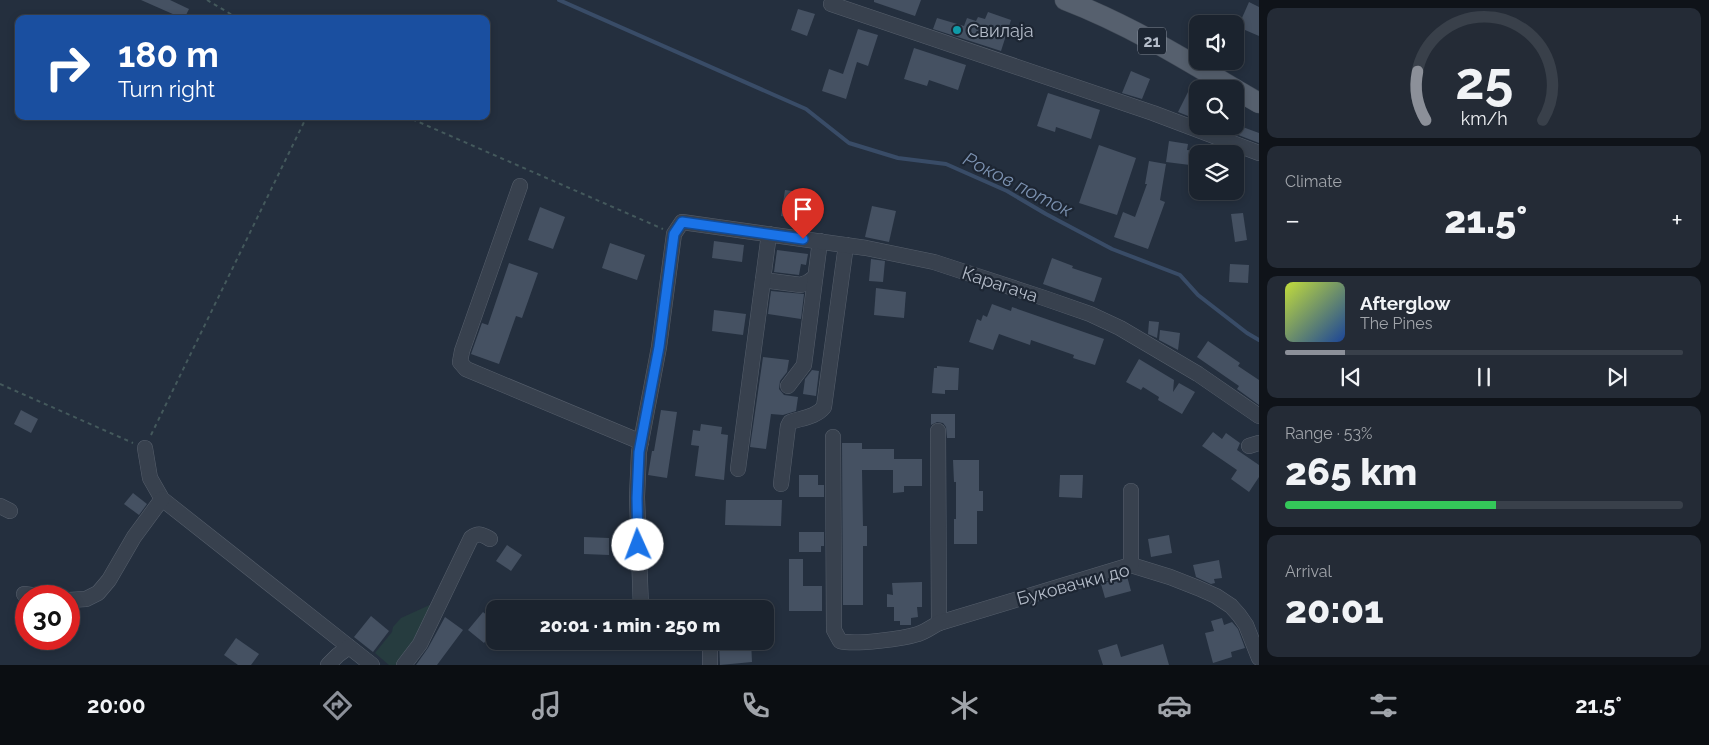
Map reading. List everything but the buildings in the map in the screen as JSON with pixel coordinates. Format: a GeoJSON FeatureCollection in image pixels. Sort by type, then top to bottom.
{"type":"FeatureCollection","features":[{"type":"Feature","properties":{"kind":"main road","name":"21"},"geometry":{"type":"LineString","coordinates":[[1065,0],[1090,5],[1219,80]]}},
{"type":"Feature","properties":{"kind":"main road","name":"21"},"geometry":{"type":"LineString","coordinates":[[1244,94],[1259,103]]}},
{"type":"Feature","properties":{"kind":"street"},"geometry":{"type":"LineString","coordinates":[[831,4],[1153,113],[1259,153]]}},
{"type":"Feature","properties":{"kind":"street"},"geometry":{"type":"LineString","coordinates":[[520,186],[462,351],[460,362],[466,369],[641,442]]}},
{"type":"Feature","properties":{"kind":"street","name":"Карагача"},"geometry":{"type":"LineString","coordinates":[[674,234],[682,222],[846,245],[934,262],[1090,314],[1120,328],[1198,374],[1259,416]]}},
{"type":"Feature","properties":{"kind":"street"},"geometry":{"type":"LineString","coordinates":[[641,600],[637,498],[639,452],[659,347],[674,234]]}},
{"type":"Feature","properties":{"kind":"street"},"geometry":{"type":"LineString","coordinates":[[738,470],[769,234]]}},
{"type":"Feature","properties":{"kind":"street"},"geometry":{"type":"LineString","coordinates":[[788,386],[804,365],[820,241]]}},
{"type":"Feature","properties":{"kind":"street"},"geometry":{"type":"LineString","coordinates":[[781,484],[790,422],[812,416],[820,412],[824,407],[846,245]]}},
{"type":"Feature","properties":{"kind":"street"},"geometry":{"type":"LineString","coordinates":[[763,280],[801,285],[815,277]]}},
{"type":"Feature","properties":{"kind":"street"},"geometry":{"type":"LineString","coordinates":[[938,431],[939,623]]}},
{"type":"Feature","properties":{"kind":"street","name":"Буковачки до"},"geometry":{"type":"LineString","coordinates":[[833,437],[834,630],[840,641],[848,643],[919,634],[939,623],[1131,565],[1198,588],[1216,596],[1231,606],[1246,626],[1259,658]]}},
{"type":"Feature","properties":{"kind":"street"},"geometry":{"type":"LineString","coordinates":[[144,448],[150,478],[162,499],[372,665]]}},
{"type":"Feature","properties":{"kind":"street"},"geometry":{"type":"LineString","coordinates":[[1131,491],[1131,565]]}},
{"type":"Feature","properties":{"kind":"street"},"geometry":{"type":"LineString","coordinates":[[80,599],[86,599],[98,593],[109,580],[134,537],[162,499]]}},
{"type":"Feature","properties":{"kind":"street"},"geometry":{"type":"LineString","coordinates":[[404,665],[420,644],[471,538],[476,534],[481,534],[490,539]]}},
{"type":"Feature","properties":{"kind":"street"},"geometry":{"type":"LineString","coordinates":[[328,665],[349,647]]}},
{"type":"Feature","properties":{"kind":"street"},"geometry":{"type":"LineString","coordinates":[[710,650],[710,665]]}},
{"type":"Feature","properties":{"kind":"street"},"geometry":{"type":"LineString","coordinates":[[1252,665],[1259,663]]}},
{"type":"Feature","properties":{"kind":"path"},"geometry":{"type":"LineString","coordinates":[[207,0],[232,15]]}},
{"type":"Feature","properties":{"kind":"path"},"geometry":{"type":"LineString","coordinates":[[0,384],[144,448],[305,120]]}},
{"type":"Feature","properties":{"kind":"path"},"geometry":{"type":"LineString","coordinates":[[414,120],[674,234]]}},
{"type":"Feature","properties":{"kind":"green space"},"geometry":{"type":"Polygon","coordinates":[[[434,603],[400,665],[389,665],[375,653],[401,618],[434,603]]]}},
{"type":"Feature","properties":{"kind":"waterway","name":"Роков поток"},"geometry":{"type":"LineString","coordinates":[[559,0],[806,109],[849,143],[898,158],[946,164],[1007,191],[1112,249],[1180,275],[1198,295],[1259,340]]}},
{"type":"Feature","properties":{"kind":"place","name":"Свилаја"},"geometry":{"type":"Point","coordinates":[957,30]}},
{"type":"Feature","properties":{"kind":"route"},"geometry":{"type":"LineString","coordinates":[[638,545],[637,498],[639,452],[659,347],[674,234],[682,222],[803,239]]}}]}
